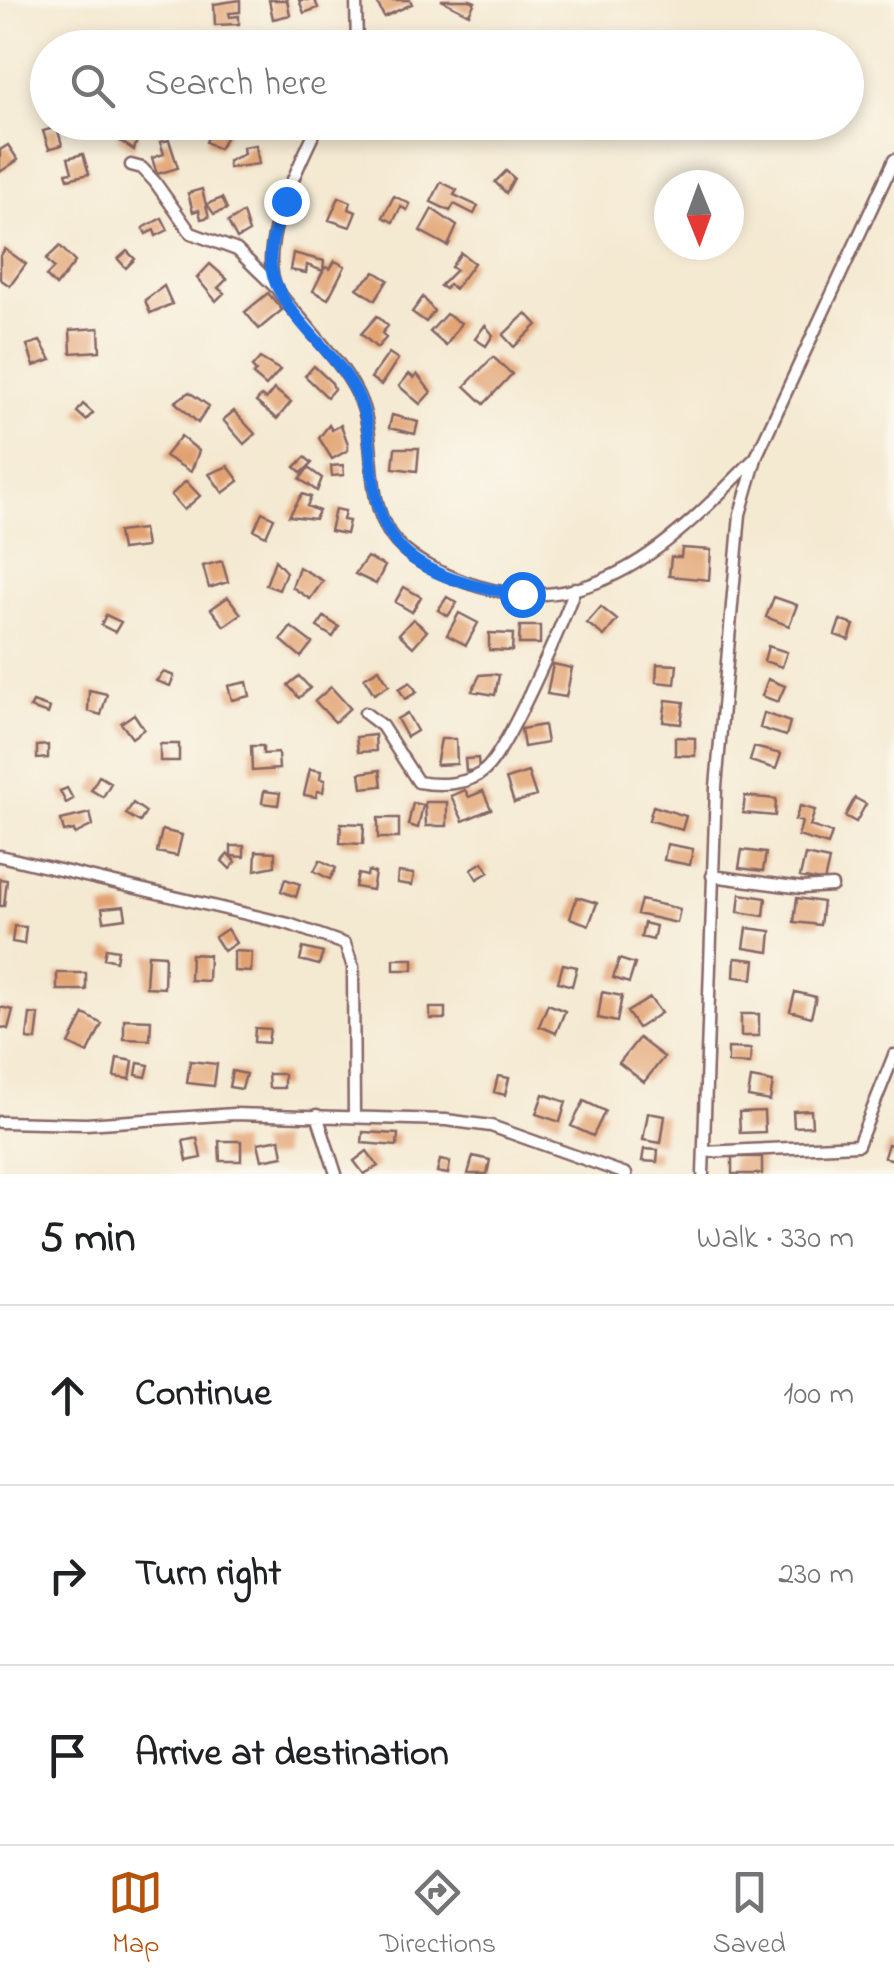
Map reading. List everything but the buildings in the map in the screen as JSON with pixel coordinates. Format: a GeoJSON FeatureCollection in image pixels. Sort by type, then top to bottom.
{"type":"FeatureCollection","features":[{"type":"Feature","properties":{"kind":"street"},"geometry":{"type":"LineString","coordinates":[[356,0],[357,30]]}},
{"type":"Feature","properties":{"kind":"street"},"geometry":{"type":"LineString","coordinates":[[277,288],[270,266],[273,237],[313,140]]}},
{"type":"Feature","properties":{"kind":"street"},"geometry":{"type":"LineString","coordinates":[[703,1174],[712,876],[732,573],[740,514],[757,455],[894,160]]}},
{"type":"Feature","properties":{"kind":"street"},"geometry":{"type":"LineString","coordinates":[[131,165],[142,168],[155,182],[191,233],[238,250],[277,288],[356,389],[366,422],[379,514],[400,548],[443,574],[488,590],[522,594],[576,588],[627,571],[679,532],[757,455]]}},
{"type":"Feature","properties":{"kind":"street"},"geometry":{"type":"LineString","coordinates":[[365,713],[382,726],[418,782],[456,783],[483,773],[520,707],[576,588]]}},
{"type":"Feature","properties":{"kind":"street"},"geometry":{"type":"LineString","coordinates":[[0,856],[289,924],[345,944],[354,967],[354,1116]]}},
{"type":"Feature","properties":{"kind":"street"},"geometry":{"type":"LineString","coordinates":[[712,876],[802,888],[832,886]]}},
{"type":"Feature","properties":{"kind":"street"},"geometry":{"type":"LineString","coordinates":[[704,1152],[858,1145],[894,1054]]}},
{"type":"Feature","properties":{"kind":"street"},"geometry":{"type":"LineString","coordinates":[[4,1124],[234,1114],[354,1116],[491,1126],[626,1174]]}},
{"type":"Feature","properties":{"kind":"street"},"geometry":{"type":"LineString","coordinates":[[317,1115],[336,1174]]}},
{"type":"Feature","properties":{"kind":"route"},"geometry":{"type":"LineString","coordinates":[[286,201],[273,237],[270,266],[277,288],[356,389],[366,422],[379,514],[389,532],[400,548],[443,574],[488,590],[522,594]]}}]}
